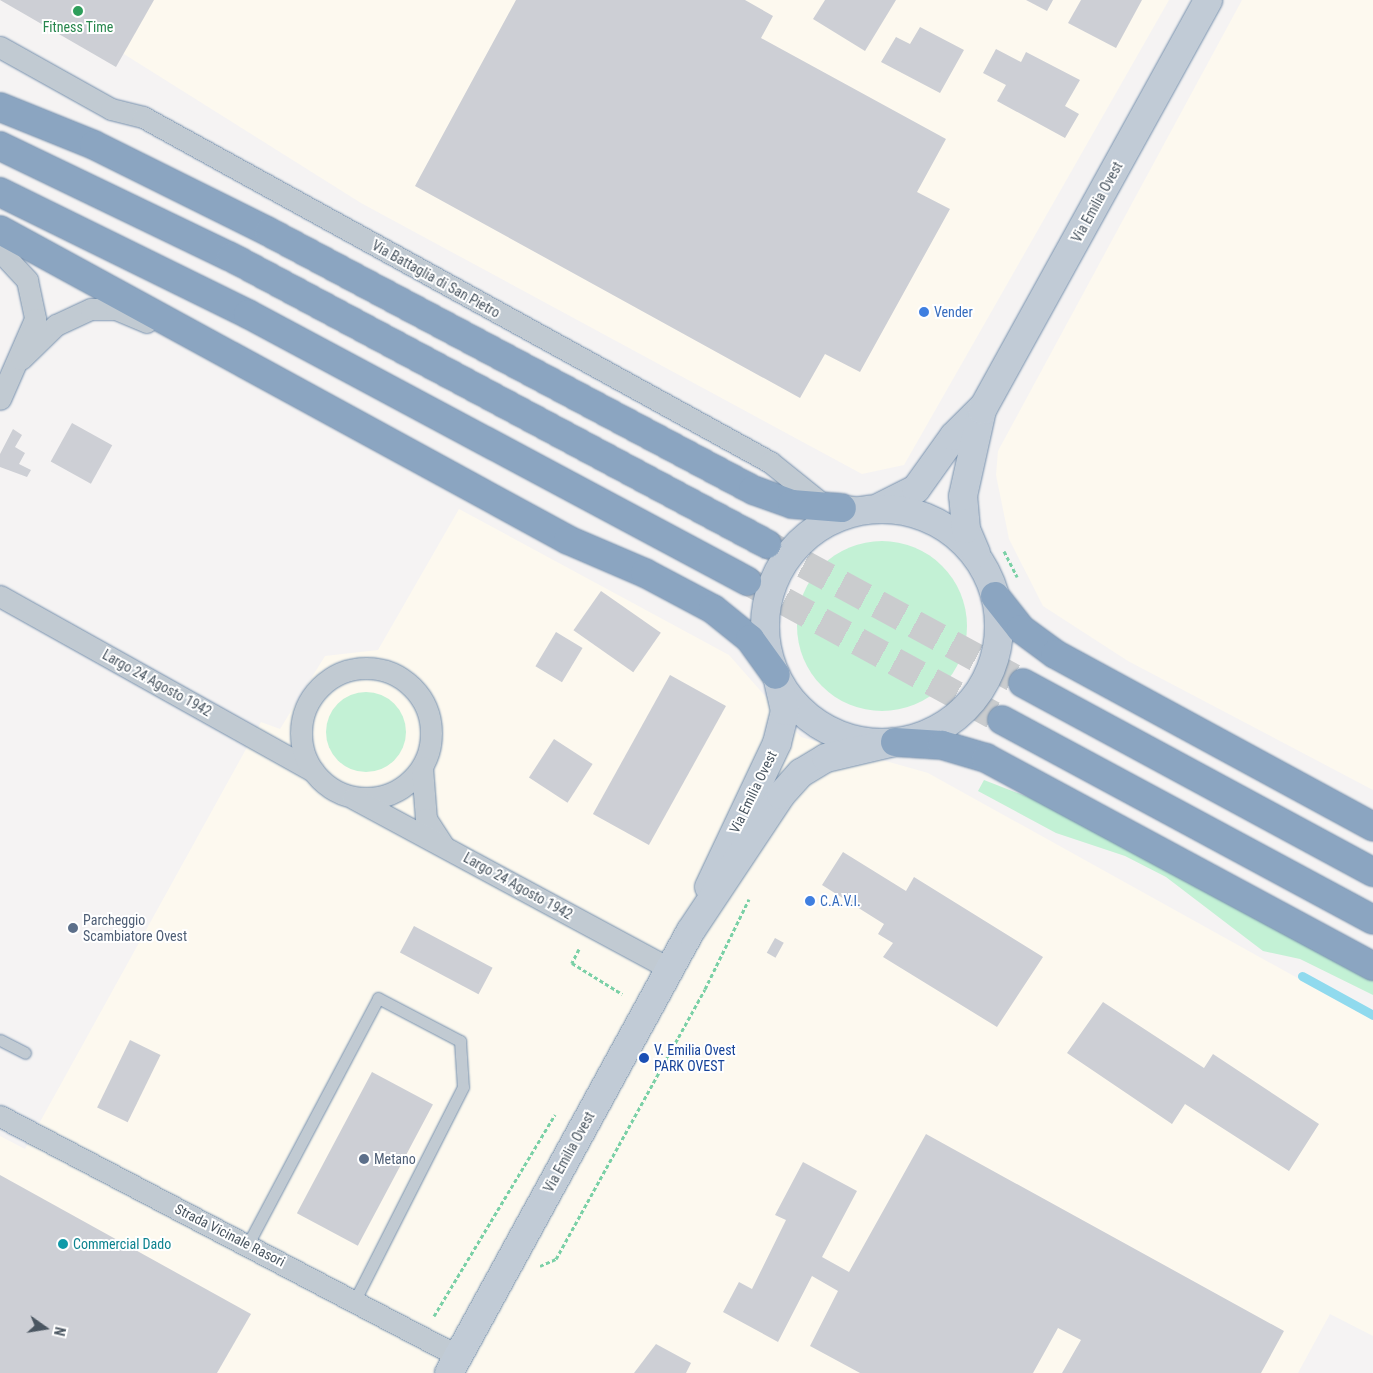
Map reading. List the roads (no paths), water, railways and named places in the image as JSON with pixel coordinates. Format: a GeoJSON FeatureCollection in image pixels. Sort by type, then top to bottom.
{"type":"FeatureCollection","features":[{"type":"Feature","properties":{"kind":"highway"},"geometry":{"type":"LineString","coordinates":[[0,107],[94,145],[269,232],[753,490],[792,504],[842,508]]}},
{"type":"Feature","properties":{"kind":"highway"},"geometry":{"type":"LineString","coordinates":[[0,146],[253,269],[767,544]]}},
{"type":"Feature","properties":{"kind":"highway"},"geometry":{"type":"LineString","coordinates":[[0,192],[248,314],[747,581]]}},
{"type":"Feature","properties":{"kind":"highway"},"geometry":{"type":"LineString","coordinates":[[0,230],[130,298],[222,355],[568,540],[645,573],[713,609],[750,640],[776,675]]}},
{"type":"Feature","properties":{"kind":"highway"},"geometry":{"type":"LineString","coordinates":[[995,596],[1021,629],[1055,654],[1373,828]]}},
{"type":"Feature","properties":{"kind":"highway"},"geometry":{"type":"LineString","coordinates":[[1023,682],[1373,872]]}},
{"type":"Feature","properties":{"kind":"highway"},"geometry":{"type":"LineString","coordinates":[[1002,720],[1373,920]]}},
{"type":"Feature","properties":{"kind":"highway"},"geometry":{"type":"LineString","coordinates":[[895,742],[942,745],[986,758],[1373,966]]}},
{"type":"Feature","properties":{"kind":"main road","name":"Via Emilia Ovest"},"geometry":{"type":"LineString","coordinates":[[454,1365],[690,932],[779,738],[785,711],[766,622],[781,569],[818,528],[910,495],[985,404],[1208,0]]}},
{"type":"Feature","properties":{"kind":"main road","name":"Via Emilia Ovest"},"geometry":{"type":"LineString","coordinates":[[690,932],[800,773],[836,754],[895,742],[946,724],[978,692],[996,650],[995,596],[990,553],[966,528],[963,496],[985,404]]}},
{"type":"Feature","properties":{"kind":"main road","name":"Via Emilia Ovest"},"geometry":{"type":"LineString","coordinates":[[869,509],[906,511],[941,524],[990,553]]}},
{"type":"Feature","properties":{"kind":"main road","name":"Via Emilia Ovest"},"geometry":{"type":"LineString","coordinates":[[776,675],[797,706],[825,728],[859,740],[895,742]]}},
{"type":"Feature","properties":{"kind":"street","name":"Via Battaglia di San Pietro"},"geometry":{"type":"LineString","coordinates":[[0,47],[111,109],[143,117],[770,462],[821,502],[842,508],[869,509]]}},
{"type":"Feature","properties":{"kind":"street"},"geometry":{"type":"LineString","coordinates":[[0,251],[22,272],[33,298],[34,329],[0,399]]}},
{"type":"Feature","properties":{"kind":"street"},"geometry":{"type":"LineString","coordinates":[[21,359],[66,318],[101,308],[123,312],[222,355]]}},
{"type":"Feature","properties":{"kind":"street","name":"Largo 24 Agosto 1942"},"geometry":{"type":"LineString","coordinates":[[0,596],[313,771],[328,786],[670,969]]}},
{"type":"Feature","properties":{"kind":"street","name":"Largo 24 Agosto 1942"},"geometry":{"type":"LineString","coordinates":[[313,771],[304,751],[306,709],[333,677],[374,668],[396,674],[413,687],[425,704],[431,726],[430,747],[422,767],[426,819],[443,846]]}},
{"type":"Feature","properties":{"kind":"street"},"geometry":{"type":"LineString","coordinates":[[348,796],[389,794],[422,767]]}},
{"type":"Feature","properties":{"kind":"street","name":"Strada Vicinale Rasori"},"geometry":{"type":"LineString","coordinates":[[0,1116],[355,1300],[422,1337],[454,1365]]}},
{"type":"Feature","properties":{"kind":"lane"},"geometry":{"type":"LineString","coordinates":[[248,1244],[378,998],[460,1040],[463,1087],[355,1300]]}},
{"type":"Feature","properties":{"kind":"lane"},"geometry":{"type":"LineString","coordinates":[[0,1040],[25,1053]]}},
{"type":"Feature","properties":{"kind":"waterway"},"geometry":{"type":"LineString","coordinates":[[1302,976],[1373,1015]]}},
{"type":"Feature","properties":{"kind":"tunnel"},"geometry":{"type":"LineString","coordinates":[[767,544],[1023,683]]}},
{"type":"Feature","properties":{"kind":"tunnel"},"geometry":{"type":"LineString","coordinates":[[747,581],[1002,720]]}},
{"type":"Feature","properties":{"kind":"place","name":"Fitness Time"},"geometry":{"type":"Point","coordinates":[78,11]}},
{"type":"Feature","properties":{"kind":"place","name":"Vender"},"geometry":{"type":"Point","coordinates":[924,312]}},
{"type":"Feature","properties":{"kind":"place","name":"C.A.V.I."},"geometry":{"type":"Point","coordinates":[810,901]}},
{"type":"Feature","properties":{"kind":"place","name":"Parcheggio Scambiatore Ovest"},"geometry":{"type":"Point","coordinates":[73,928]}},
{"type":"Feature","properties":{"kind":"place","name":"V. Emilia Ovest PARK OVEST"},"geometry":{"type":"Point","coordinates":[644,1058]}},
{"type":"Feature","properties":{"kind":"place","name":"Metano"},"geometry":{"type":"Point","coordinates":[364,1159]}},
{"type":"Feature","properties":{"kind":"place","name":"Commercial Dado"},"geometry":{"type":"Point","coordinates":[63,1244]}}]}
